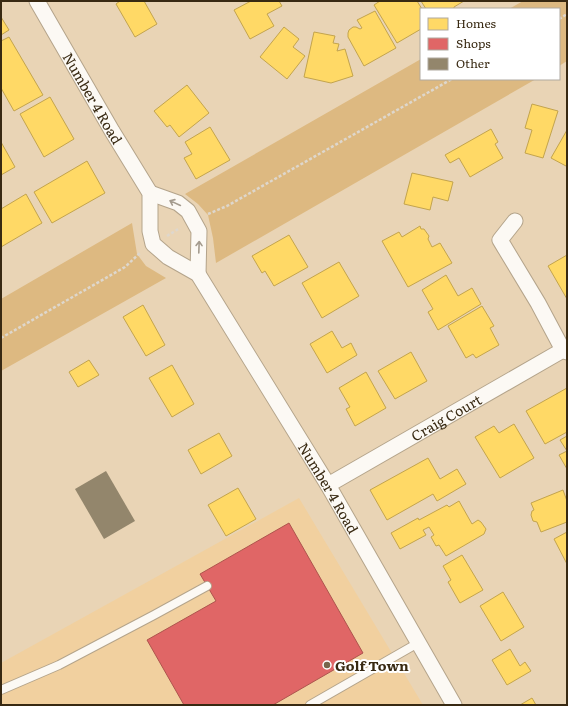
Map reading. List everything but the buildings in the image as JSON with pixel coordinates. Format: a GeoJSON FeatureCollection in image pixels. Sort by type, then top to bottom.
{"type":"FeatureCollection","features":[{"type":"Feature","properties":{"kind":"street","name":"Number 4 Road"},"geometry":{"type":"LineString","coordinates":[[37,1],[150,194],[150,231],[153,244],[168,257],[198,274],[328,485],[454,705]]}},
{"type":"Feature","properties":{"kind":"street"},"geometry":{"type":"LineString","coordinates":[[150,194],[178,203],[188,211],[199,232],[198,274]]}},
{"type":"Feature","properties":{"kind":"street","name":"Craig Court"},"geometry":{"type":"LineString","coordinates":[[328,485],[565,351],[500,240],[515,221]]}},
{"type":"Feature","properties":{"kind":"lane"},"geometry":{"type":"LineString","coordinates":[[1,690],[59,665],[207,586]]}},
{"type":"Feature","properties":{"kind":"lane"},"geometry":{"type":"LineString","coordinates":[[310,705],[418,643]]}},
{"type":"Feature","properties":{"kind":"path"},"geometry":{"type":"LineString","coordinates":[[202,216],[228,206],[450,80]]}},
{"type":"Feature","properties":{"kind":"path"},"geometry":{"type":"LineString","coordinates":[[166,236],[180,228]]}},
{"type":"Feature","properties":{"kind":"path"},"geometry":{"type":"LineString","coordinates":[[1,338],[126,267],[144,250]]}},
{"type":"Feature","properties":{"kind":"shaded area"},"geometry":{"type":"Polygon","coordinates":[[[523,1],[567,1],[567,61],[560,65],[560,8],[511,8],[523,1]]]}},
{"type":"Feature","properties":{"kind":"shaded area"},"geometry":{"type":"Polygon","coordinates":[[[420,60],[420,80],[534,80],[216,263],[208,215],[198,204],[185,194],[420,60]]]}},
{"type":"Feature","properties":{"kind":"shaded area"},"geometry":{"type":"Polygon","coordinates":[[[132,223],[137,254],[146,266],[166,278],[1,371],[1,299],[132,223]]]}},
{"type":"Feature","properties":{"kind":"shaded area"},"geometry":{"type":"Polygon","coordinates":[[[299,498],[423,705],[1,705],[1,663],[299,498]]]}},
{"type":"Feature","properties":{"kind":"place","name":"Golf Town"},"geometry":{"type":"Point","coordinates":[327,665]}}]}
